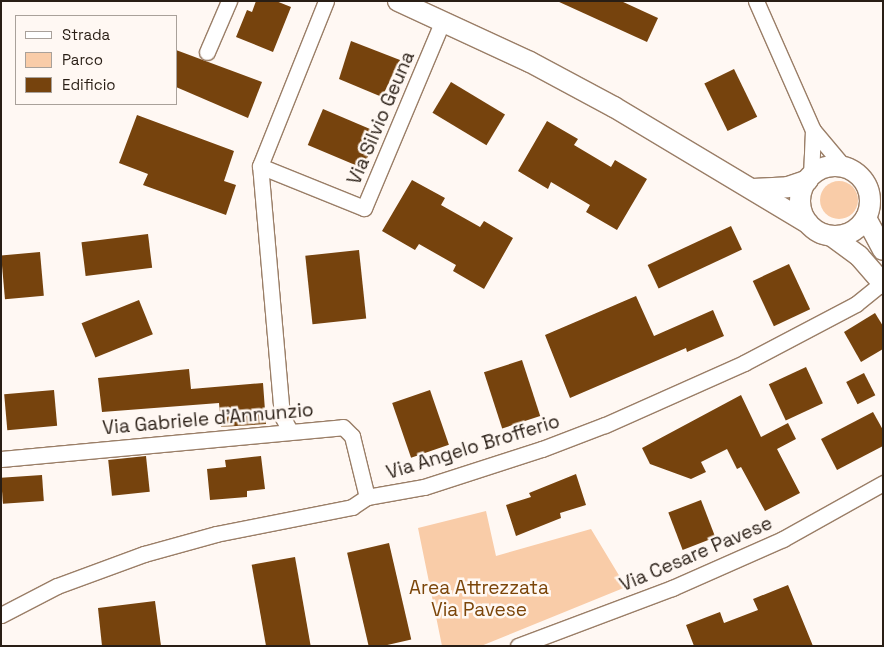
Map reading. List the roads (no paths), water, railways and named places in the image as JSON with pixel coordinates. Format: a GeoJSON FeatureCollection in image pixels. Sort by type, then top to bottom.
{"type":"FeatureCollection","features":[{"type":"Feature","properties":{"kind":"street"},"geometry":{"type":"LineString","coordinates":[[207,52],[228,1]]}},
{"type":"Feature","properties":{"kind":"street"},"geometry":{"type":"LineString","coordinates":[[290,431],[282,416],[260,166],[326,1]]}},
{"type":"Feature","properties":{"kind":"street"},"geometry":{"type":"LineString","coordinates":[[398,1],[614,106],[808,223],[823,234],[833,236],[852,232],[866,218],[870,207],[866,184],[859,175],[844,167],[813,130],[756,1]]}},
{"type":"Feature","properties":{"kind":"street","name":"Via Silvio Geuna"},"geometry":{"type":"LineString","coordinates":[[260,166],[364,208],[442,22]]}},
{"type":"Feature","properties":{"kind":"street"},"geometry":{"type":"LineString","coordinates":[[808,223],[800,202],[809,178],[813,130]]}},
{"type":"Feature","properties":{"kind":"street"},"geometry":{"type":"LineString","coordinates":[[752,189],[788,187],[809,178],[826,167],[844,167]]}},
{"type":"Feature","properties":{"kind":"street"},"geometry":{"type":"LineString","coordinates":[[866,218],[883,250]]}},
{"type":"Feature","properties":{"kind":"street"},"geometry":{"type":"LineString","coordinates":[[833,236],[859,256],[882,284]]}},
{"type":"Feature","properties":{"kind":"street","name":"Via Angelo Brofferio"},"geometry":{"type":"LineString","coordinates":[[1,615],[57,586],[144,554],[216,534],[352,508],[367,497],[424,487],[542,449],[605,425],[744,363],[856,304],[882,284]]}},
{"type":"Feature","properties":{"kind":"street","name":"Via Gabriele d'Annunzio"},"geometry":{"type":"LineString","coordinates":[[1,459],[342,427],[352,436],[367,497]]}},
{"type":"Feature","properties":{"kind":"street","name":"Via Cesare Pavese"},"geometry":{"type":"LineString","coordinates":[[518,646],[672,588],[783,539],[883,483]]}},
{"type":"Feature","properties":{"kind":"park label","name":"Area Attrezzata Via Pavese"},"geometry":{"type":"Point","coordinates":[479,599]}}]}
